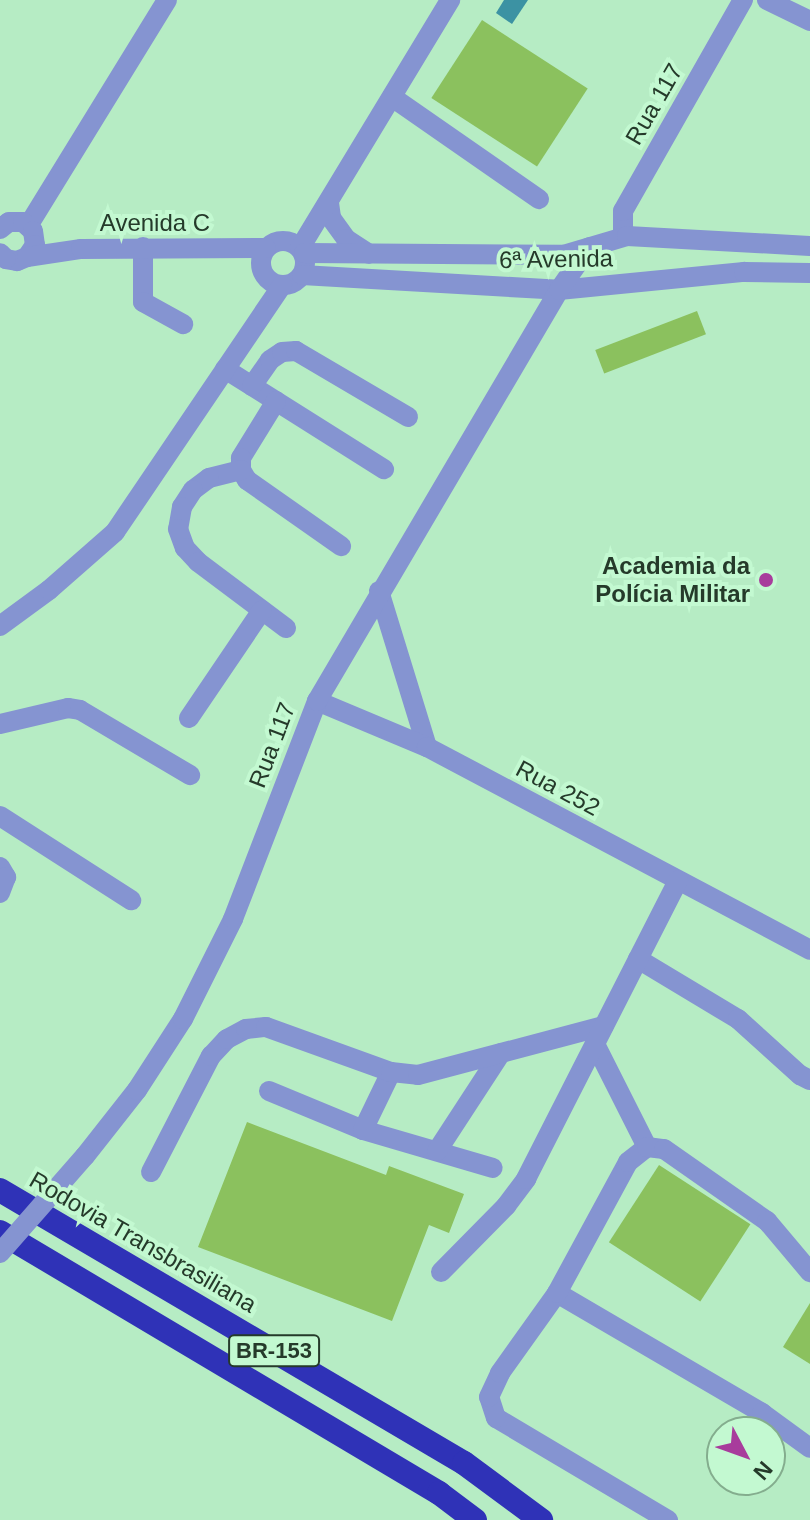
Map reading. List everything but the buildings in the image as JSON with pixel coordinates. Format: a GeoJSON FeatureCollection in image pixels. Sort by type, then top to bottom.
{"type":"FeatureCollection","features":[{"type":"Feature","properties":{"kind":"highway","name":"Rodovia Transbrasiliana"},"geometry":{"type":"LineString","coordinates":[[0,1190],[464,1463],[541,1520]]}},
{"type":"Feature","properties":{"kind":"highway","name":"BR-153"},"geometry":{"type":"LineString","coordinates":[[0,1232],[429,1487],[475,1520]]}},
{"type":"Feature","properties":{"kind":"street"},"geometry":{"type":"LineString","coordinates":[[8,260],[35,245],[20,228],[44,198],[167,0]]}},
{"type":"Feature","properties":{"kind":"street"},"geometry":{"type":"LineString","coordinates":[[302,251],[335,187],[450,0]]}},
{"type":"Feature","properties":{"kind":"street","name":"Rua 117"},"geometry":{"type":"LineString","coordinates":[[627,236],[623,229],[623,211],[743,0]]}},
{"type":"Feature","properties":{"kind":"street"},"geometry":{"type":"LineString","coordinates":[[767,0],[810,21]]}},
{"type":"Feature","properties":{"kind":"street"},"geometry":{"type":"LineString","coordinates":[[392,97],[539,199]]}},
{"type":"Feature","properties":{"kind":"street"},"geometry":{"type":"LineString","coordinates":[[329,203],[331,218],[346,239],[372,255]]}},
{"type":"Feature","properties":{"kind":"street","name":"Avenida C"},"geometry":{"type":"LineString","coordinates":[[20,228],[81,249]]}},
{"type":"Feature","properties":{"kind":"street","name":"6ª Avenida"},"geometry":{"type":"LineString","coordinates":[[302,251],[372,255],[563,255],[627,236],[810,247]]}},
{"type":"Feature","properties":{"kind":"street"},"geometry":{"type":"LineString","coordinates":[[0,626],[49,590],[115,532],[282,285],[302,275],[306,265],[302,251],[290,241],[279,241],[266,248],[261,268],[269,281],[282,285]]}},
{"type":"Feature","properties":{"kind":"street"},"geometry":{"type":"LineString","coordinates":[[143,247],[143,302],[183,324]]}},
{"type":"Feature","properties":{"kind":"street","name":"Rua 117"},"geometry":{"type":"LineString","coordinates":[[0,1253],[85,1156],[137,1090],[183,1019],[233,919],[317,701],[559,290],[589,247]]}},
{"type":"Feature","properties":{"kind":"street"},"geometry":{"type":"LineString","coordinates":[[808,272],[803,259],[810,247]]}},
{"type":"Feature","properties":{"kind":"street","name":"Avenida C"},"geometry":{"type":"LineString","coordinates":[[8,260],[81,249],[266,248]]}},
{"type":"Feature","properties":{"kind":"street","name":"Avenida C"},"geometry":{"type":"LineString","coordinates":[[229,249],[261,268]]}},
{"type":"Feature","properties":{"kind":"street"},"geometry":{"type":"LineString","coordinates":[[559,290],[563,255]]}},
{"type":"Feature","properties":{"kind":"street","name":"6ª Avenida"},"geometry":{"type":"LineString","coordinates":[[302,275],[559,290],[744,272],[808,272]]}},
{"type":"Feature","properties":{"kind":"street"},"geometry":{"type":"LineString","coordinates":[[252,386],[270,360],[282,352],[296,351],[408,417]]}},
{"type":"Feature","properties":{"kind":"street"},"geometry":{"type":"LineString","coordinates":[[225,369],[384,469]]}},
{"type":"Feature","properties":{"kind":"street"},"geometry":{"type":"LineString","coordinates":[[276,401],[241,458],[241,470],[247,480],[341,546]]}},
{"type":"Feature","properties":{"kind":"street"},"geometry":{"type":"LineString","coordinates":[[241,470],[209,478],[193,490],[182,507],[178,529],[185,548],[198,562],[286,628]]}},
{"type":"Feature","properties":{"kind":"street"},"geometry":{"type":"LineString","coordinates":[[379,591],[427,747]]}},
{"type":"Feature","properties":{"kind":"street"},"geometry":{"type":"LineString","coordinates":[[189,718],[262,610]]}},
{"type":"Feature","properties":{"kind":"street","name":"Rua 252"},"geometry":{"type":"LineString","coordinates":[[317,701],[427,747],[810,950]]}},
{"type":"Feature","properties":{"kind":"street"},"geometry":{"type":"LineString","coordinates":[[0,724],[68,708],[80,710],[190,775]]}},
{"type":"Feature","properties":{"kind":"street"},"geometry":{"type":"LineString","coordinates":[[0,816],[131,900]]}},
{"type":"Feature","properties":{"kind":"street"},"geometry":{"type":"LineString","coordinates":[[0,867],[6,877],[0,893]]}},
{"type":"Feature","properties":{"kind":"street"},"geometry":{"type":"LineString","coordinates":[[441,1272],[506,1206],[526,1179],[678,881]]}},
{"type":"Feature","properties":{"kind":"street"},"geometry":{"type":"LineString","coordinates":[[638,959],[738,1019],[800,1075],[810,1080]]}},
{"type":"Feature","properties":{"kind":"street"},"geometry":{"type":"LineString","coordinates":[[151,1172],[211,1056],[227,1039],[246,1029],[266,1027],[391,1072],[418,1075],[501,1053],[599,1035]]}},
{"type":"Feature","properties":{"kind":"street"},"geometry":{"type":"LineString","coordinates":[[599,1035],[647,1147]]}},
{"type":"Feature","properties":{"kind":"street"},"geometry":{"type":"LineString","coordinates":[[437,1151],[501,1053]]}},
{"type":"Feature","properties":{"kind":"street"},"geometry":{"type":"LineString","coordinates":[[363,1130],[391,1072]]}},
{"type":"Feature","properties":{"kind":"street"},"geometry":{"type":"LineString","coordinates":[[269,1091],[363,1130],[493,1168]]}},
{"type":"Feature","properties":{"kind":"street"},"geometry":{"type":"LineString","coordinates":[[668,1520],[496,1418],[489,1397],[500,1373],[557,1293],[628,1162],[647,1147],[664,1149],[767,1221],[810,1272]]}},
{"type":"Feature","properties":{"kind":"street"},"geometry":{"type":"LineString","coordinates":[[557,1293],[762,1413],[810,1448]]}},
{"type":"Feature","properties":{"kind":"water"},"geometry":{"type":"Polygon","coordinates":[[[504,0],[528,0],[512,24],[496,13],[504,0]]]}},
{"type":"Feature","properties":{"kind":"place","name":"Academia da Polícia Militar"},"geometry":{"type":"Point","coordinates":[766,580]}}]}
